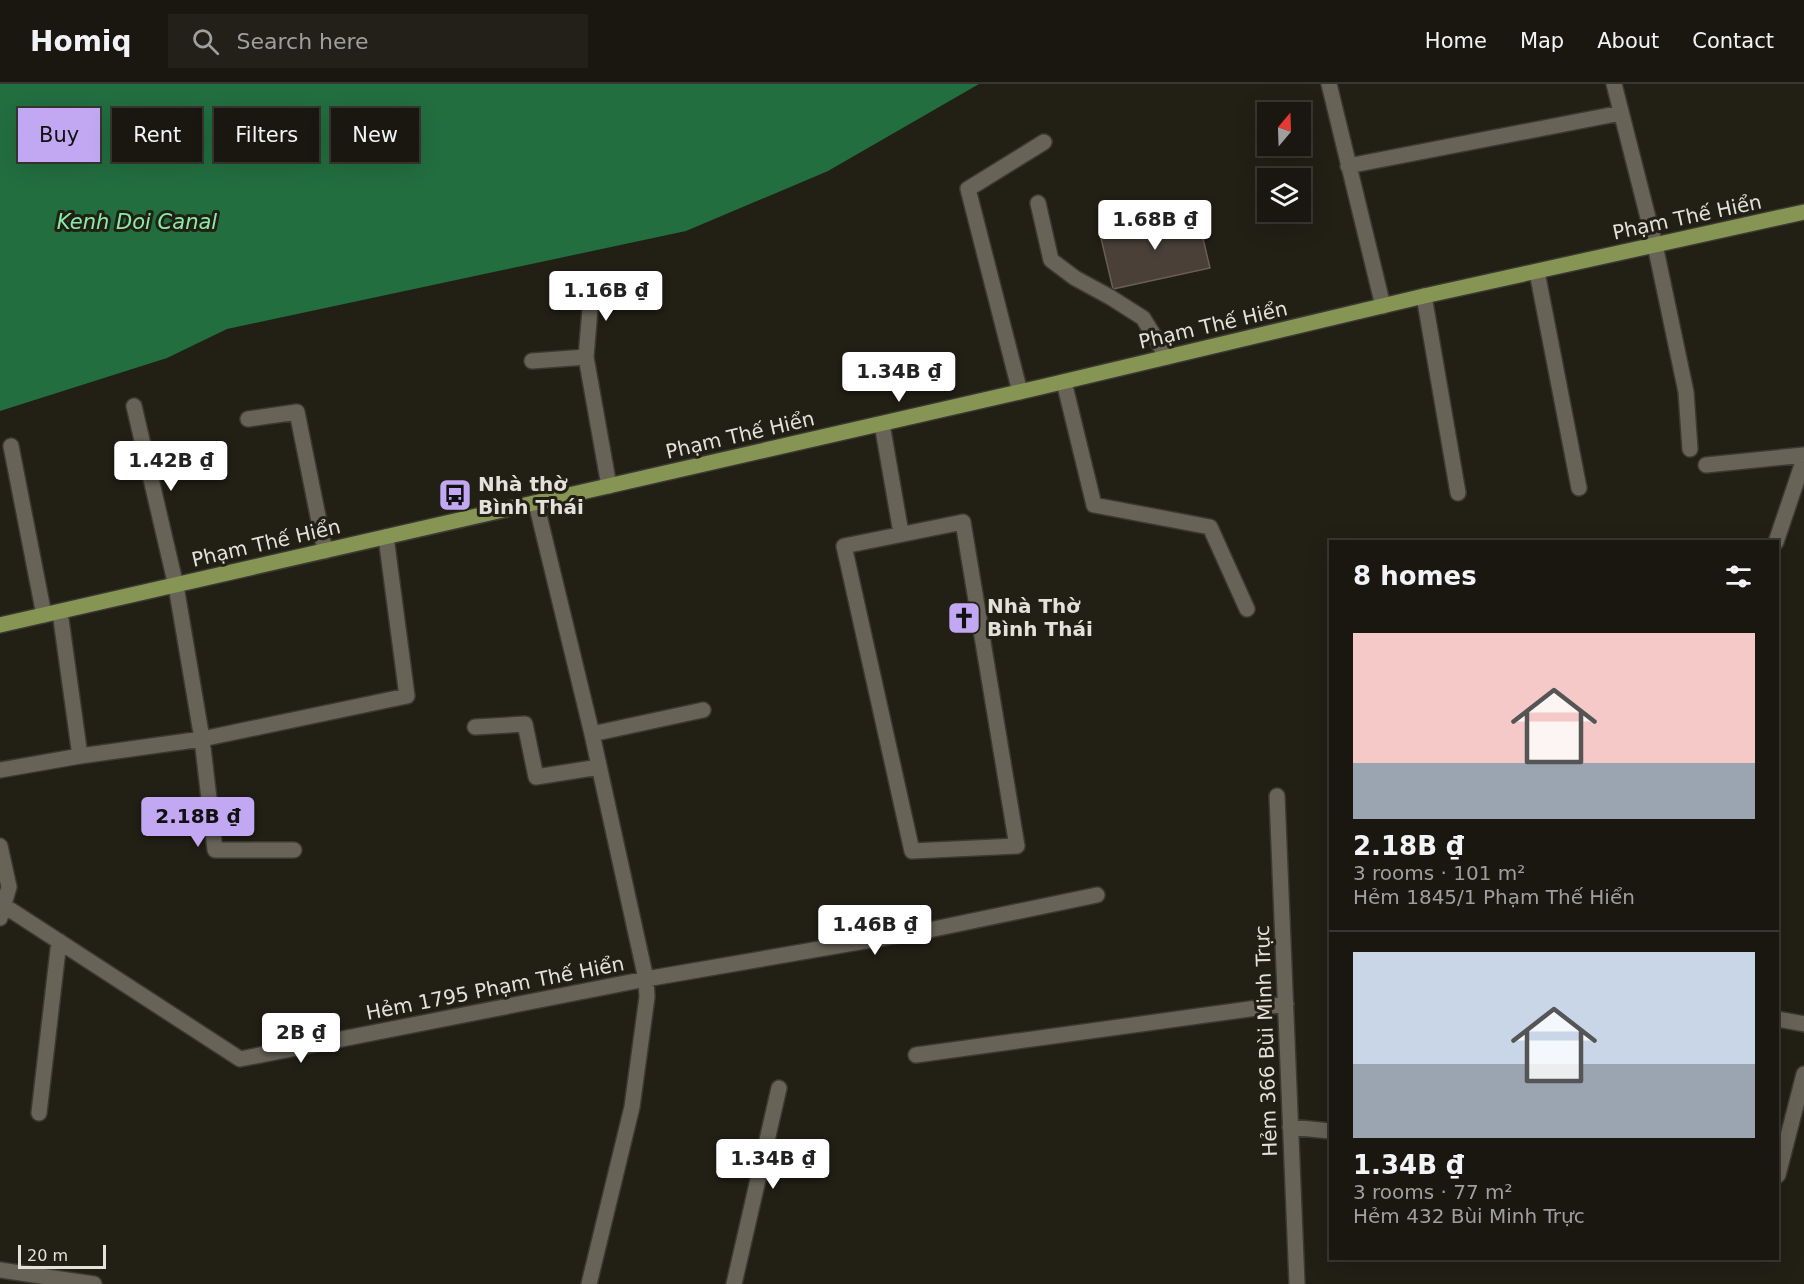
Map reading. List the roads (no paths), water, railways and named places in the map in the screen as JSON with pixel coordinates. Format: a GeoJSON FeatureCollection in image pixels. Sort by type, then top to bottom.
{"type":"FeatureCollection","features":[{"type":"Feature","properties":{"kind":"main road","name":"Phạm Thế Hiển"},"geometry":{"type":"LineString","coordinates":[[0,625],[1064,382],[1424,296],[1804,212]]}},
{"type":"Feature","properties":{"kind":"street"},"geometry":{"type":"LineString","coordinates":[[1329,84],[1383,306]]}},
{"type":"Feature","properties":{"kind":"street"},"geometry":{"type":"LineString","coordinates":[[1614,84],[1654,245],[1686,392],[1690,449]]}},
{"type":"Feature","properties":{"kind":"street"},"geometry":{"type":"LineString","coordinates":[[1348,166],[1621,113]]}},
{"type":"Feature","properties":{"kind":"street"},"geometry":{"type":"LineString","coordinates":[[1020,392],[968,189],[1044,142]]}},
{"type":"Feature","properties":{"kind":"street"},"geometry":{"type":"LineString","coordinates":[[1038,203],[1051,260],[1075,278],[1143,318],[1167,357]]}},
{"type":"Feature","properties":{"kind":"street"},"geometry":{"type":"LineString","coordinates":[[1537,272],[1579,488]]}},
{"type":"Feature","properties":{"kind":"street"},"geometry":{"type":"LineString","coordinates":[[592,285],[586,357],[609,486]]}},
{"type":"Feature","properties":{"kind":"street"},"geometry":{"type":"LineString","coordinates":[[1424,296],[1458,493]]}},
{"type":"Feature","properties":{"kind":"street"},"geometry":{"type":"LineString","coordinates":[[532,361],[586,357]]}},
{"type":"Feature","properties":{"kind":"street"},"geometry":{"type":"LineString","coordinates":[[1064,382],[1094,505],[1210,527],[1247,609]]}},
{"type":"Feature","properties":{"kind":"street"},"geometry":{"type":"LineString","coordinates":[[134,406],[176,586],[202,739],[215,850],[294,850]]}},
{"type":"Feature","properties":{"kind":"street"},"geometry":{"type":"LineString","coordinates":[[248,419],[297,412],[325,551]]}},
{"type":"Feature","properties":{"kind":"street"},"geometry":{"type":"LineString","coordinates":[[882,424],[901,533]]}},
{"type":"Feature","properties":{"kind":"street"},"geometry":{"type":"LineString","coordinates":[[11,446],[44,615]]}},
{"type":"Feature","properties":{"kind":"street"},"geometry":{"type":"LineString","coordinates":[[1706,465],[1804,457],[1777,540]]}},
{"type":"Feature","properties":{"kind":"street","name":"Hẻm 1795 Phạm Thế Hiển"},"geometry":{"type":"LineString","coordinates":[[536,503],[592,734],[646,979],[647,997],[632,1107],[589,1284]]}},
{"type":"Feature","properties":{"kind":"street"},"geometry":{"type":"LineString","coordinates":[[963,522],[1017,846],[912,851],[844,546],[901,533],[963,522]]}},
{"type":"Feature","properties":{"kind":"street"},"geometry":{"type":"LineString","coordinates":[[0,770],[202,739],[407,696],[386,537]]}},
{"type":"Feature","properties":{"kind":"street"},"geometry":{"type":"LineString","coordinates":[[60,612],[80,756]]}},
{"type":"Feature","properties":{"kind":"street"},"geometry":{"type":"LineString","coordinates":[[592,734],[703,710]]}},
{"type":"Feature","properties":{"kind":"street"},"geometry":{"type":"LineString","coordinates":[[475,727],[525,724],[536,777],[599,767]]}},
{"type":"Feature","properties":{"kind":"street","name":"Hẻm 366 Bùi Minh Trực"},"geometry":{"type":"LineString","coordinates":[[1277,796],[1297,1284]]}},
{"type":"Feature","properties":{"kind":"street"},"geometry":{"type":"LineString","coordinates":[[0,846],[9,887],[2,912]]}},
{"type":"Feature","properties":{"kind":"street"},"geometry":{"type":"LineString","coordinates":[[646,979],[929,930],[1097,895]]}},
{"type":"Feature","properties":{"kind":"street","name":"Hẻm 1795 Phạm Thế Hiển"},"geometry":{"type":"LineString","coordinates":[[2,912],[59,941],[240,1059],[646,979]]}},
{"type":"Feature","properties":{"kind":"street"},"geometry":{"type":"LineString","coordinates":[[39,1113],[59,941]]}},
{"type":"Feature","properties":{"kind":"street"},"geometry":{"type":"LineString","coordinates":[[916,1055],[1286,1004]]}},
{"type":"Feature","properties":{"kind":"street"},"geometry":{"type":"LineString","coordinates":[[1779,1019],[1804,1024]]}},
{"type":"Feature","properties":{"kind":"street"},"geometry":{"type":"LineString","coordinates":[[1779,1171],[1804,1074]]}},
{"type":"Feature","properties":{"kind":"street"},"geometry":{"type":"LineString","coordinates":[[734,1284],[779,1088]]}},
{"type":"Feature","properties":{"kind":"street"},"geometry":{"type":"LineString","coordinates":[[1290,1127],[1329,1131]]}},
{"type":"Feature","properties":{"kind":"street"},"geometry":{"type":"LineString","coordinates":[[0,1270],[94,1284]]}},
{"type":"Feature","properties":{"kind":"water","name":"Kenh Doi Canal"},"geometry":{"type":"Polygon","coordinates":[[[0,84],[979,84],[828,171],[686,231],[227,329],[167,358],[0,411],[0,84]]]}},
{"type":"Feature","properties":{"kind":"place","name":"Nhà thờ Bình Thái"},"geometry":{"type":"Point","coordinates":[455,495]}},
{"type":"Feature","properties":{"kind":"place","name":"Nhà Thờ Bình Thái"},"geometry":{"type":"Point","coordinates":[964,618]}}]}
